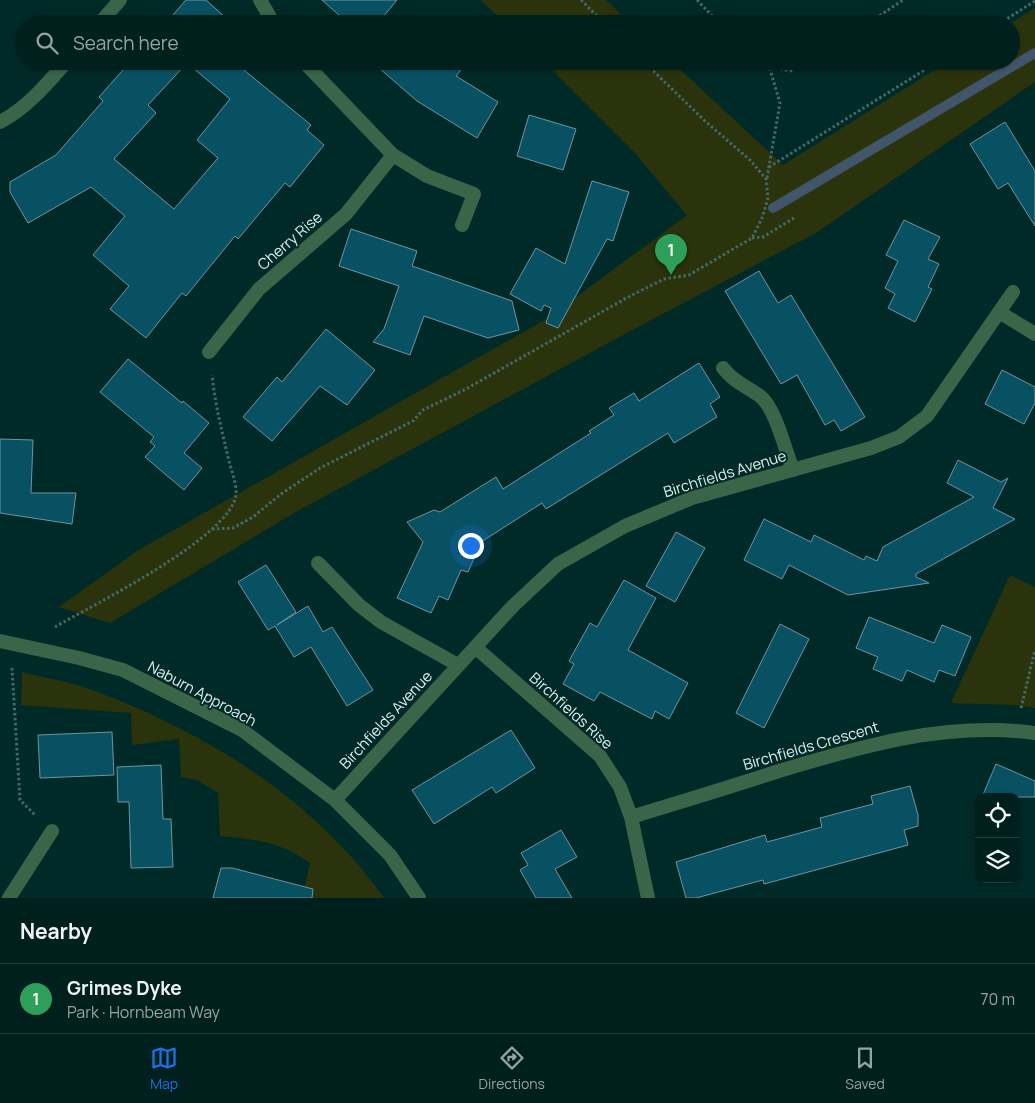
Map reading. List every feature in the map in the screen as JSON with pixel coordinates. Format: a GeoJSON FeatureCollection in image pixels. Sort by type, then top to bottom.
{"type":"FeatureCollection","features":[{"type":"Feature","properties":{"kind":"street"},"geometry":{"type":"LineString","coordinates":[[107,15],[120,0]]}},
{"type":"Feature","properties":{"kind":"street"},"geometry":{"type":"LineString","coordinates":[[260,0],[269,15]]}},
{"type":"Feature","properties":{"kind":"street"},"geometry":{"type":"LineString","coordinates":[[0,122],[8,118],[45,87],[59,70]]}},
{"type":"Feature","properties":{"kind":"street"},"geometry":{"type":"LineString","coordinates":[[312,70],[393,155],[427,176],[474,194],[462,225]]}},
{"type":"Feature","properties":{"kind":"street","name":"Cherry Rise"},"geometry":{"type":"LineString","coordinates":[[209,352],[259,288],[346,214],[393,155]]}},
{"type":"Feature","properties":{"kind":"street","name":"Birchfields Avenue"},"geometry":{"type":"LineString","coordinates":[[335,800],[513,606],[558,564],[625,526],[692,498],[871,448],[899,437],[927,416],[1013,292]]}},
{"type":"Feature","properties":{"kind":"street"},"geometry":{"type":"LineString","coordinates":[[999,312],[1035,334]]}},
{"type":"Feature","properties":{"kind":"street"},"geometry":{"type":"LineString","coordinates":[[723,368],[731,379],[760,396],[770,409],[793,470]]}},
{"type":"Feature","properties":{"kind":"street"},"geometry":{"type":"LineString","coordinates":[[318,563],[353,600],[381,622],[458,665]]}},
{"type":"Feature","properties":{"kind":"street","name":"Naburn Approach"},"geometry":{"type":"LineString","coordinates":[[11,643],[123,670],[242,730],[335,800],[390,856],[419,898]]}},
{"type":"Feature","properties":{"kind":"street","name":"Birchfields Rise"},"geometry":{"type":"LineString","coordinates":[[475,647],[600,756],[620,787],[631,817],[648,898]]}},
{"type":"Feature","properties":{"kind":"street","name":"Birchfields Crescent"},"geometry":{"type":"LineString","coordinates":[[631,817],[860,747],[942,731],[1016,731],[1035,733]]}},
{"type":"Feature","properties":{"kind":"street"},"geometry":{"type":"LineString","coordinates":[[9,898],[52,831]]}},
{"type":"Feature","properties":{"kind":"path"},"geometry":{"type":"LineString","coordinates":[[581,0],[596,15]]}},
{"type":"Feature","properties":{"kind":"path"},"geometry":{"type":"LineString","coordinates":[[697,0],[711,15]]}},
{"type":"Feature","properties":{"kind":"path"},"geometry":{"type":"LineString","coordinates":[[880,15],[903,0]]}},
{"type":"Feature","properties":{"kind":"path"},"geometry":{"type":"LineString","coordinates":[[1013,15],[1035,1]]}},
{"type":"Feature","properties":{"kind":"path"},"geometry":{"type":"LineString","coordinates":[[652,70],[705,121],[750,160],[766,179]]}},
{"type":"Feature","properties":{"kind":"path"},"geometry":{"type":"LineString","coordinates":[[752,238],[762,218],[768,198],[766,179],[780,103],[770,70]]}},
{"type":"Feature","properties":{"kind":"path"},"geometry":{"type":"LineString","coordinates":[[769,167],[925,70]]}},
{"type":"Feature","properties":{"kind":"path"},"geometry":{"type":"LineString","coordinates":[[212,529],[233,528],[253,517],[281,494],[320,468],[413,422],[422,410],[466,389],[630,296],[664,280],[689,275],[752,238],[763,237],[794,218]]}},
{"type":"Feature","properties":{"kind":"path"},"geometry":{"type":"LineString","coordinates":[[52,831],[20,800],[11,643],[161,567],[212,529],[230,511],[236,494],[214,397],[209,352]]}},
{"type":"Feature","properties":{"kind":"path"},"geometry":{"type":"LineString","coordinates":[[1016,731],[1035,650]]}},
{"type":"Feature","properties":{"kind":"green space"},"geometry":{"type":"Polygon","coordinates":[[[481,0],[606,0],[622,15],[496,15],[481,0]]]}},
{"type":"Feature","properties":{"kind":"green space"},"geometry":{"type":"Polygon","coordinates":[[[1035,8],[1035,82],[816,233],[294,513],[110,623],[59,607],[137,551],[548,318],[687,215],[633,151],[552,70],[681,70],[783,165],[935,70],[1020,70],[1020,17],[1035,8]]]}},
{"type":"Feature","properties":{"kind":"green space"},"geometry":{"type":"Polygon","coordinates":[[[1010,575],[1035,587],[1035,708],[1015,705],[951,703],[1010,575]]]}},
{"type":"Feature","properties":{"kind":"green space"},"geometry":{"type":"Polygon","coordinates":[[[22,672],[95,691],[178,727],[217,749],[255,773],[291,800],[325,830],[356,862],[384,898],[302,898],[310,863],[288,850],[267,843],[220,836],[218,793],[197,780],[181,777],[179,739],[132,745],[131,713],[21,705],[22,672]]]}},
{"type":"Feature","properties":{"kind":"building"},"geometry":{"type":"Polygon","coordinates":[[[186,0],[206,0],[223,15],[173,15],[186,0]]]}},
{"type":"Feature","properties":{"kind":"building"},"geometry":{"type":"Polygon","coordinates":[[[322,0],[397,0],[384,15],[339,15],[322,0]]]}},
{"type":"Feature","properties":{"kind":"building"},"geometry":{"type":"Polygon","coordinates":[[[123,70],[180,70],[148,105],[156,113],[114,159],[174,209],[218,158],[197,140],[230,99],[195,70],[244,70],[311,125],[307,130],[324,145],[290,187],[285,183],[238,239],[235,236],[186,296],[182,293],[146,338],[110,309],[129,286],[93,255],[125,216],[91,187],[28,223],[10,192],[10,182],[56,155],[103,101],[99,97],[123,70]]]}},
{"type":"Feature","properties":{"kind":"building"},"geometry":{"type":"Polygon","coordinates":[[[381,70],[461,70],[456,76],[498,102],[477,138],[417,101],[381,70]]]}},
{"type":"Feature","properties":{"kind":"building"},"geometry":{"type":"Polygon","coordinates":[[[529,115],[576,129],[563,170],[517,156],[529,115]]]}},
{"type":"Feature","properties":{"kind":"building"},"geometry":{"type":"Polygon","coordinates":[[[1005,122],[1035,171],[1035,226],[1008,183],[998,189],[970,144],[1005,122]]]}},
{"type":"Feature","properties":{"kind":"building"},"geometry":{"type":"Polygon","coordinates":[[[592,181],[629,192],[613,241],[607,239],[558,328],[546,323],[551,308],[544,305],[541,311],[510,294],[536,248],[565,264],[592,181]]]}},
{"type":"Feature","properties":{"kind":"building"},"geometry":{"type":"Polygon","coordinates":[[[904,220],[940,237],[928,259],[939,264],[928,287],[932,289],[915,322],[888,308],[895,294],[885,288],[898,261],[886,255],[904,220]]]}},
{"type":"Feature","properties":{"kind":"building"},"geometry":{"type":"Polygon","coordinates":[[[351,229],[417,251],[412,266],[512,301],[519,330],[488,338],[424,316],[410,355],[373,342],[384,329],[399,286],[339,266],[351,229]]]}},
{"type":"Feature","properties":{"kind":"building"},"geometry":{"type":"Polygon","coordinates":[[[759,271],[778,303],[791,295],[865,417],[841,431],[834,420],[825,425],[797,375],[781,384],[725,291],[759,271]]]}},
{"type":"Feature","properties":{"kind":"building"},"geometry":{"type":"Polygon","coordinates":[[[326,329],[375,370],[347,405],[320,386],[272,441],[243,417],[277,377],[282,382],[326,329]]]}},
{"type":"Feature","properties":{"kind":"building"},"geometry":{"type":"Polygon","coordinates":[[[128,359],[209,423],[184,453],[202,468],[184,490],[145,457],[155,446],[150,442],[154,437],[100,392],[128,359]]]}},
{"type":"Feature","properties":{"kind":"building"},"geometry":{"type":"Polygon","coordinates":[[[699,363],[720,397],[710,404],[717,417],[674,443],[668,433],[546,509],[542,503],[481,542],[468,572],[461,570],[448,600],[439,596],[431,613],[397,598],[423,542],[407,522],[434,510],[440,512],[496,477],[503,489],[591,433],[589,431],[614,415],[609,408],[634,393],[639,401],[699,363]]]}},
{"type":"Feature","properties":{"kind":"building"},"geometry":{"type":"Polygon","coordinates":[[[1002,370],[1035,387],[1035,403],[1024,424],[985,404],[1002,370]]]}},
{"type":"Feature","properties":{"kind":"building"},"geometry":{"type":"Polygon","coordinates":[[[0,439],[33,440],[31,493],[76,493],[72,524],[0,513],[0,439]]]}},
{"type":"Feature","properties":{"kind":"building"},"geometry":{"type":"Polygon","coordinates":[[[958,460],[1001,482],[1008,478],[993,508],[1015,519],[916,574],[916,577],[929,583],[848,595],[789,565],[782,579],[744,560],[764,519],[811,542],[814,535],[864,560],[866,556],[877,561],[883,547],[974,497],[947,483],[958,460]]]}},
{"type":"Feature","properties":{"kind":"building"},"geometry":{"type":"Polygon","coordinates":[[[676,532],[705,548],[675,602],[646,586],[676,532]]]}},
{"type":"Feature","properties":{"kind":"building"},"geometry":{"type":"Polygon","coordinates":[[[266,565],[296,612],[277,625],[308,606],[323,632],[332,627],[373,690],[347,706],[311,647],[294,657],[275,626],[268,630],[238,582],[266,565]]]}},
{"type":"Feature","properties":{"kind":"building"},"geometry":{"type":"Polygon","coordinates":[[[624,580],[656,598],[628,650],[688,683],[669,719],[655,711],[652,719],[600,692],[594,701],[563,684],[574,664],[569,661],[590,623],[597,627],[624,580]]]}},
{"type":"Feature","properties":{"kind":"building"},"geometry":{"type":"Polygon","coordinates":[[[869,617],[934,643],[942,625],[971,637],[955,676],[939,670],[934,682],[907,670],[902,681],[873,669],[878,657],[856,648],[869,617]]]}},
{"type":"Feature","properties":{"kind":"building"},"geometry":{"type":"Polygon","coordinates":[[[780,624],[809,639],[764,728],[736,713],[780,624]]]}},
{"type":"Feature","properties":{"kind":"building"},"geometry":{"type":"Polygon","coordinates":[[[511,730],[535,768],[496,793],[492,787],[434,824],[412,790],[511,730]]]}},
{"type":"Feature","properties":{"kind":"building"},"geometry":{"type":"Polygon","coordinates":[[[112,732],[114,775],[40,778],[38,735],[112,732]]]}},
{"type":"Feature","properties":{"kind":"building"},"geometry":{"type":"Polygon","coordinates":[[[996,764],[1035,781],[1035,797],[1020,797],[1020,793],[984,793],[996,764]]]}},
{"type":"Feature","properties":{"kind":"building"},"geometry":{"type":"Polygon","coordinates":[[[161,765],[163,819],[171,819],[173,867],[131,868],[129,802],[118,802],[117,767],[161,765]]]}},
{"type":"Feature","properties":{"kind":"building"},"geometry":{"type":"Polygon","coordinates":[[[910,786],[918,815],[918,826],[904,830],[908,845],[764,884],[763,880],[696,898],[686,898],[676,862],[765,835],[767,842],[822,827],[820,818],[873,804],[871,796],[910,786]]]}},
{"type":"Feature","properties":{"kind":"building"},"geometry":{"type":"Polygon","coordinates":[[[561,830],[577,857],[555,869],[572,898],[536,898],[520,870],[528,865],[521,853],[561,830]]]}},
{"type":"Feature","properties":{"kind":"building"},"geometry":{"type":"Polygon","coordinates":[[[221,868],[232,868],[313,889],[312,898],[213,898],[221,868]]]}},
{"type":"Feature","properties":{"kind":"waterway"},"geometry":{"type":"LineString","coordinates":[[1020,62],[1035,53]]}},
{"type":"Feature","properties":{"kind":"waterway"},"geometry":{"type":"LineString","coordinates":[[773,208],[1006,70]]}},
{"type":"Feature","properties":{"kind":"place","name":"Grimes Dyke"},"geometry":{"type":"Point","coordinates":[671,275]}}]}
